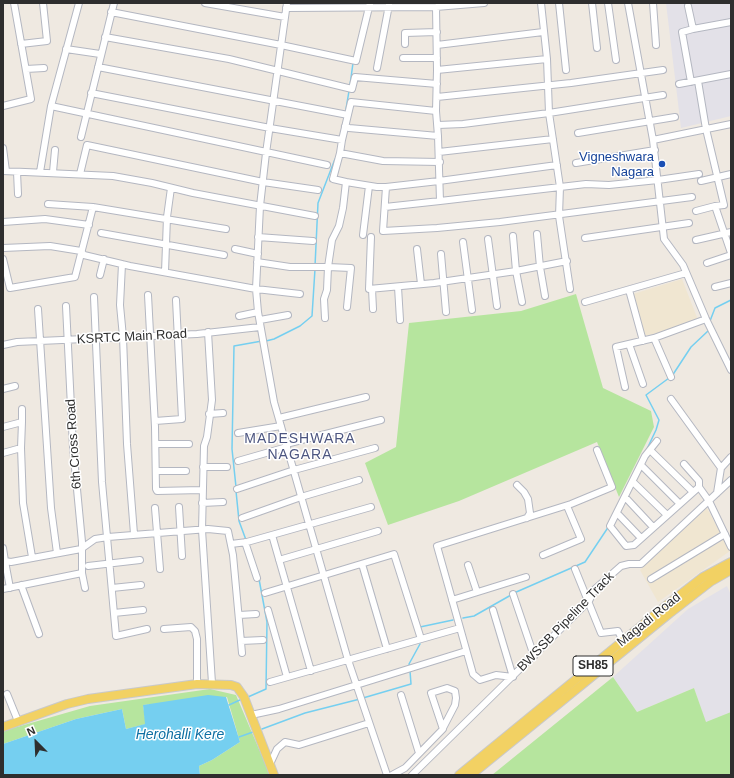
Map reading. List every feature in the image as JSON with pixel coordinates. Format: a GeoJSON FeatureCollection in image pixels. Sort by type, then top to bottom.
{"type":"FeatureCollection","features":[{"type":"Feature","properties":{"kind":"main road","name":"Magadi Road"},"geometry":{"type":"LineString","coordinates":[[459,775],[703,577],[731,562]]}},
{"type":"Feature","properties":{"kind":"main road","name":"Magadi Road"},"geometry":{"type":"LineString","coordinates":[[471,775],[670,613],[710,582],[731,570]]}},
{"type":"Feature","properties":{"kind":"main road"},"geometry":{"type":"LineString","coordinates":[[3,727],[67,704],[88,699],[197,684],[212,683],[231,685],[241,692],[274,775]]}},
{"type":"Feature","properties":{"kind":"street"},"geometry":{"type":"LineString","coordinates":[[3,106],[31,99],[14,3]]}},
{"type":"Feature","properties":{"kind":"street"},"geometry":{"type":"LineString","coordinates":[[21,44],[47,41],[43,3]]}},
{"type":"Feature","properties":{"kind":"street"},"geometry":{"type":"LineString","coordinates":[[40,172],[51,106],[78,3]]}},
{"type":"Feature","properties":{"kind":"street"},"geometry":{"type":"LineString","coordinates":[[81,137],[100,54],[114,3]]}},
{"type":"Feature","properties":{"kind":"street"},"geometry":{"type":"LineString","coordinates":[[205,3],[285,17]]}},
{"type":"Feature","properties":{"kind":"street"},"geometry":{"type":"LineString","coordinates":[[387,775],[348,660],[273,396],[260,327],[256,289],[260,206],[264,182],[266,153],[287,5],[389,5],[436,7],[484,3]]}},
{"type":"Feature","properties":{"kind":"street"},"geometry":{"type":"LineString","coordinates":[[541,3],[547,59],[549,113],[560,187],[560,214],[570,288]]}},
{"type":"Feature","properties":{"kind":"street"},"geometry":{"type":"LineString","coordinates":[[559,3],[566,70]]}},
{"type":"Feature","properties":{"kind":"street"},"geometry":{"type":"LineString","coordinates":[[592,3],[597,48]]}},
{"type":"Feature","properties":{"kind":"street"},"geometry":{"type":"LineString","coordinates":[[608,3],[616,60]]}},
{"type":"Feature","properties":{"kind":"street"},"geometry":{"type":"LineString","coordinates":[[628,3],[640,74],[654,140],[664,239],[680,260],[708,324],[731,370]]}},
{"type":"Feature","properties":{"kind":"street"},"geometry":{"type":"LineString","coordinates":[[652,3],[656,45]]}},
{"type":"Feature","properties":{"kind":"street"},"geometry":{"type":"LineString","coordinates":[[377,68],[389,5]]}},
{"type":"Feature","properties":{"kind":"street"},"geometry":{"type":"LineString","coordinates":[[111,12],[281,45],[353,61],[368,6]]}},
{"type":"Feature","properties":{"kind":"street"},"geometry":{"type":"LineString","coordinates":[[688,6],[693,29]]}},
{"type":"Feature","properties":{"kind":"street"},"geometry":{"type":"LineString","coordinates":[[436,7],[438,84],[436,111],[440,162],[440,201]]}},
{"type":"Feature","properties":{"kind":"street"},"geometry":{"type":"LineString","coordinates":[[724,204],[716,177],[706,129],[682,32],[731,22]]}},
{"type":"Feature","properties":{"kind":"street"},"geometry":{"type":"LineString","coordinates":[[405,44],[405,33],[437,32]]}},
{"type":"Feature","properties":{"kind":"street"},"geometry":{"type":"LineString","coordinates":[[437,45],[543,32]]}},
{"type":"Feature","properties":{"kind":"street"},"geometry":{"type":"LineString","coordinates":[[105,37],[228,59],[350,88],[355,77],[438,84]]}},
{"type":"Feature","properties":{"kind":"street"},"geometry":{"type":"LineString","coordinates":[[66,49],[100,54]]}},
{"type":"Feature","properties":{"kind":"street"},"geometry":{"type":"LineString","coordinates":[[403,58],[437,58]]}},
{"type":"Feature","properties":{"kind":"street"},"geometry":{"type":"LineString","coordinates":[[437,70],[547,59]]}},
{"type":"Feature","properties":{"kind":"street"},"geometry":{"type":"LineString","coordinates":[[98,67],[274,99],[348,115]]}},
{"type":"Feature","properties":{"kind":"street"},"geometry":{"type":"LineString","coordinates":[[26,69],[44,68]]}},
{"type":"Feature","properties":{"kind":"street"},"geometry":{"type":"LineString","coordinates":[[437,97],[548,86],[663,70]]}},
{"type":"Feature","properties":{"kind":"street"},"geometry":{"type":"LineString","coordinates":[[679,84],[731,74]]}},
{"type":"Feature","properties":{"kind":"street"},"geometry":{"type":"LineString","coordinates":[[91,93],[270,128],[342,140]]}},
{"type":"Feature","properties":{"kind":"street"},"geometry":{"type":"LineString","coordinates":[[438,125],[463,124],[549,113],[663,95]]}},
{"type":"Feature","properties":{"kind":"street"},"geometry":{"type":"LineString","coordinates":[[436,111],[351,102],[333,179],[369,186],[386,187],[557,165]]}},
{"type":"Feature","properties":{"kind":"street"},"geometry":{"type":"LineString","coordinates":[[51,106],[327,165]]}},
{"type":"Feature","properties":{"kind":"street"},"geometry":{"type":"LineString","coordinates":[[578,133],[675,117]]}},
{"type":"Feature","properties":{"kind":"street"},"geometry":{"type":"LineString","coordinates":[[654,140],[731,124]]}},
{"type":"Feature","properties":{"kind":"street"},"geometry":{"type":"LineString","coordinates":[[345,126],[349,128],[438,136]]}},
{"type":"Feature","properties":{"kind":"street"},"geometry":{"type":"LineString","coordinates":[[439,152],[554,139]]}},
{"type":"Feature","properties":{"kind":"street"},"geometry":{"type":"LineString","coordinates":[[80,174],[87,145],[264,182],[318,190]]}},
{"type":"Feature","properties":{"kind":"street"},"geometry":{"type":"LineString","coordinates":[[3,148],[4,171],[53,172],[113,176],[314,216]]}},
{"type":"Feature","properties":{"kind":"street"},"geometry":{"type":"LineString","coordinates":[[53,172],[56,150]]}},
{"type":"Feature","properties":{"kind":"street"},"geometry":{"type":"LineString","coordinates":[[576,163],[655,150]]}},
{"type":"Feature","properties":{"kind":"street"},"geometry":{"type":"LineString","coordinates":[[340,153],[383,160],[440,162]]}},
{"type":"Feature","properties":{"kind":"street"},"geometry":{"type":"LineString","coordinates":[[17,172],[18,194]]}},
{"type":"Feature","properties":{"kind":"street"},"geometry":{"type":"LineString","coordinates":[[385,207],[586,184],[609,185],[698,174]]}},
{"type":"Feature","properties":{"kind":"street"},"geometry":{"type":"LineString","coordinates":[[701,181],[731,174]]}},
{"type":"Feature","properties":{"kind":"street"},"geometry":{"type":"LineString","coordinates":[[325,318],[324,299],[327,290],[328,267],[332,240],[339,226],[346,182]]}},
{"type":"Feature","properties":{"kind":"street"},"geometry":{"type":"LineString","coordinates":[[362,235],[369,186]]}},
{"type":"Feature","properties":{"kind":"street"},"geometry":{"type":"LineString","coordinates":[[386,187],[383,231],[437,228],[692,197]]}},
{"type":"Feature","properties":{"kind":"street"},"geometry":{"type":"LineString","coordinates":[[164,272],[167,219],[171,188]]}},
{"type":"Feature","properties":{"kind":"street"},"geometry":{"type":"LineString","coordinates":[[696,211],[731,203]]}},
{"type":"Feature","properties":{"kind":"street"},"geometry":{"type":"LineString","coordinates":[[48,204],[93,207],[226,229]]}},
{"type":"Feature","properties":{"kind":"street"},"geometry":{"type":"LineString","coordinates":[[707,263],[731,254],[715,206]]}},
{"type":"Feature","properties":{"kind":"street"},"geometry":{"type":"LineString","coordinates":[[3,259],[10,288],[75,277],[80,251],[89,225],[93,207]]}},
{"type":"Feature","properties":{"kind":"street"},"geometry":{"type":"LineString","coordinates":[[3,222],[45,219],[89,225]]}},
{"type":"Feature","properties":{"kind":"street"},"geometry":{"type":"LineString","coordinates":[[585,238],[689,223]]}},
{"type":"Feature","properties":{"kind":"street"},"geometry":{"type":"LineString","coordinates":[[696,240],[731,232]]}},
{"type":"Feature","properties":{"kind":"street"},"geometry":{"type":"LineString","coordinates":[[101,233],[166,246],[224,255]]}},
{"type":"Feature","properties":{"kind":"street"},"geometry":{"type":"LineString","coordinates":[[538,234],[540,267],[545,296]]}},
{"type":"Feature","properties":{"kind":"street"},"geometry":{"type":"LineString","coordinates":[[513,236],[516,272],[522,302]]}},
{"type":"Feature","properties":{"kind":"street"},"geometry":{"type":"LineString","coordinates":[[258,237],[313,241]]}},
{"type":"Feature","properties":{"kind":"street"},"geometry":{"type":"LineString","coordinates":[[371,237],[369,289],[372,289],[373,309]]}},
{"type":"Feature","properties":{"kind":"street"},"geometry":{"type":"LineString","coordinates":[[488,239],[497,306]]}},
{"type":"Feature","properties":{"kind":"street"},"geometry":{"type":"LineString","coordinates":[[463,242],[472,310]]}},
{"type":"Feature","properties":{"kind":"street"},"geometry":{"type":"LineString","coordinates":[[3,248],[50,246],[80,251],[84,255],[122,264],[256,289],[300,294]]}},
{"type":"Feature","properties":{"kind":"street"},"geometry":{"type":"LineString","coordinates":[[235,249],[258,254]]}},
{"type":"Feature","properties":{"kind":"street"},"geometry":{"type":"LineString","coordinates":[[417,249],[421,284]]}},
{"type":"Feature","properties":{"kind":"street"},"geometry":{"type":"LineString","coordinates":[[441,254],[446,312]]}},
{"type":"Feature","properties":{"kind":"street"},"geometry":{"type":"LineString","coordinates":[[100,275],[104,259]]}},
{"type":"Feature","properties":{"kind":"street"},"geometry":{"type":"LineString","coordinates":[[372,289],[444,282],[516,272],[567,261]]}},
{"type":"Feature","properties":{"kind":"street"},"geometry":{"type":"LineString","coordinates":[[257,262],[290,267],[351,268],[347,307]]}},
{"type":"Feature","properties":{"kind":"street"},"geometry":{"type":"LineString","coordinates":[[122,264],[120,305],[123,337],[126,444],[134,534]]}},
{"type":"Feature","properties":{"kind":"street"},"geometry":{"type":"LineString","coordinates":[[585,302],[686,273]]}},
{"type":"Feature","properties":{"kind":"street"},"geometry":{"type":"LineString","coordinates":[[715,287],[731,283]]}},
{"type":"Feature","properties":{"kind":"street"},"geometry":{"type":"LineString","coordinates":[[398,287],[400,320]]}},
{"type":"Feature","properties":{"kind":"street"},"geometry":{"type":"LineString","coordinates":[[629,290],[643,341]]}},
{"type":"Feature","properties":{"kind":"street"},"geometry":{"type":"LineString","coordinates":[[148,295],[156,444],[156,489],[157,491],[202,490]]}},
{"type":"Feature","properties":{"kind":"street"},"geometry":{"type":"LineString","coordinates":[[94,297],[102,482],[116,636],[147,629]]}},
{"type":"Feature","properties":{"kind":"street"},"geometry":{"type":"LineString","coordinates":[[155,421],[182,419],[176,300]]}},
{"type":"Feature","properties":{"kind":"street","name":"6th Cross Road"},"geometry":{"type":"LineString","coordinates":[[66,306],[69,340],[73,447],[82,542],[82,573],[86,588]]}},
{"type":"Feature","properties":{"kind":"street"},"geometry":{"type":"LineString","coordinates":[[38,309],[51,508],[57,553]]}},
{"type":"Feature","properties":{"kind":"street"},"geometry":{"type":"LineString","coordinates":[[239,316],[258,312]]}},
{"type":"Feature","properties":{"kind":"street"},"geometry":{"type":"LineString","coordinates":[[260,320],[288,315]]}},
{"type":"Feature","properties":{"kind":"street"},"geometry":{"type":"LineString","coordinates":[[625,387],[616,347],[708,324]]}},
{"type":"Feature","properties":{"kind":"street","name":"KSRTC Main Road"},"geometry":{"type":"LineString","coordinates":[[3,345],[18,342],[178,334],[260,327]]}},
{"type":"Feature","properties":{"kind":"street"},"geometry":{"type":"LineString","coordinates":[[208,332],[212,400],[207,437],[204,446],[202,530],[212,683]]}},
{"type":"Feature","properties":{"kind":"street"},"geometry":{"type":"LineString","coordinates":[[654,338],[671,377]]}},
{"type":"Feature","properties":{"kind":"street"},"geometry":{"type":"LineString","coordinates":[[629,344],[642,384]]}},
{"type":"Feature","properties":{"kind":"street"},"geometry":{"type":"LineString","coordinates":[[3,389],[15,386]]}},
{"type":"Feature","properties":{"kind":"street"},"geometry":{"type":"LineString","coordinates":[[279,418],[366,396]]}},
{"type":"Feature","properties":{"kind":"street"},"geometry":{"type":"LineString","coordinates":[[671,399],[721,468]]}},
{"type":"Feature","properties":{"kind":"street"},"geometry":{"type":"LineString","coordinates":[[22,409],[21,448],[23,503],[32,557]]}},
{"type":"Feature","properties":{"kind":"street"},"geometry":{"type":"LineString","coordinates":[[209,414],[223,413]]}},
{"type":"Feature","properties":{"kind":"street"},"geometry":{"type":"LineString","coordinates":[[238,461],[287,445],[381,420]]}},
{"type":"Feature","properties":{"kind":"street"},"geometry":{"type":"LineString","coordinates":[[3,427],[22,422]]}},
{"type":"Feature","properties":{"kind":"street"},"geometry":{"type":"LineString","coordinates":[[238,433],[281,426]]}},
{"type":"Feature","properties":{"kind":"street"},"geometry":{"type":"LineString","coordinates":[[657,441],[641,465],[610,526],[626,546],[634,545],[699,487]]}},
{"type":"Feature","properties":{"kind":"street"},"geometry":{"type":"LineString","coordinates":[[156,444],[189,444]]}},
{"type":"Feature","properties":{"kind":"street"},"geometry":{"type":"LineString","coordinates":[[3,453],[21,448]]}},
{"type":"Feature","properties":{"kind":"street"},"geometry":{"type":"LineString","coordinates":[[237,489],[294,470],[375,448]]}},
{"type":"Feature","properties":{"kind":"street"},"geometry":{"type":"LineString","coordinates":[[493,610],[513,677],[496,675],[480,680],[473,674],[437,546],[567,506],[612,487],[597,450]]}},
{"type":"Feature","properties":{"kind":"street"},"geometry":{"type":"LineString","coordinates":[[650,450],[693,492]]}},
{"type":"Feature","properties":{"kind":"street"},"geometry":{"type":"LineString","coordinates":[[717,493],[721,468],[731,457]]}},
{"type":"Feature","properties":{"kind":"street"},"geometry":{"type":"LineString","coordinates":[[684,464],[699,481],[699,487],[709,501],[731,547]]}},
{"type":"Feature","properties":{"kind":"street"},"geometry":{"type":"LineString","coordinates":[[641,465],[680,504]]}},
{"type":"Feature","properties":{"kind":"street"},"geometry":{"type":"LineString","coordinates":[[203,467],[226,467]]}},
{"type":"Feature","properties":{"kind":"street"},"geometry":{"type":"LineString","coordinates":[[156,471],[186,472]]}},
{"type":"Feature","properties":{"kind":"street"},"geometry":{"type":"LineString","coordinates":[[242,518],[301,497],[359,480]]}},
{"type":"Feature","properties":{"kind":"street","name":"BWSSB Pipeline Track"},"geometry":{"type":"LineString","coordinates":[[412,775],[589,601],[594,589],[622,566],[629,564],[641,564],[731,480]]}},
{"type":"Feature","properties":{"kind":"street"},"geometry":{"type":"LineString","coordinates":[[633,482],[667,515]]}},
{"type":"Feature","properties":{"kind":"street"},"geometry":{"type":"LineString","coordinates":[[517,485],[528,499],[530,513],[527,518]]}},
{"type":"Feature","properties":{"kind":"street"},"geometry":{"type":"LineString","coordinates":[[625,497],[653,527]]}},
{"type":"Feature","properties":{"kind":"street"},"geometry":{"type":"LineString","coordinates":[[202,503],[223,502]]}},
{"type":"Feature","properties":{"kind":"street"},"geometry":{"type":"LineString","coordinates":[[543,555],[581,539],[567,506]]}},
{"type":"Feature","properties":{"kind":"street"},"geometry":{"type":"LineString","coordinates":[[179,507],[182,556]]}},
{"type":"Feature","properties":{"kind":"street"},"geometry":{"type":"LineString","coordinates":[[231,544],[246,542],[371,507]]}},
{"type":"Feature","properties":{"kind":"street"},"geometry":{"type":"LineString","coordinates":[[155,508],[160,569]]}},
{"type":"Feature","properties":{"kind":"street"},"geometry":{"type":"LineString","coordinates":[[617,514],[641,538]]}},
{"type":"Feature","properties":{"kind":"street"},"geometry":{"type":"LineString","coordinates":[[4,561],[11,562],[81,549],[95,539],[108,537],[158,532],[202,530],[228,531],[231,544],[242,653]]}},
{"type":"Feature","properties":{"kind":"street"},"geometry":{"type":"LineString","coordinates":[[279,560],[378,531]]}},
{"type":"Feature","properties":{"kind":"street"},"geometry":{"type":"LineString","coordinates":[[651,579],[725,534]]}},
{"type":"Feature","properties":{"kind":"street"},"geometry":{"type":"LineString","coordinates":[[272,535],[311,670]]}},
{"type":"Feature","properties":{"kind":"street"},"geometry":{"type":"LineString","coordinates":[[246,542],[257,578]]}},
{"type":"Feature","properties":{"kind":"street"},"geometry":{"type":"LineString","coordinates":[[3,548],[4,561],[10,588]]}},
{"type":"Feature","properties":{"kind":"street"},"geometry":{"type":"LineString","coordinates":[[265,593],[394,554],[421,639]]}},
{"type":"Feature","properties":{"kind":"street"},"geometry":{"type":"LineString","coordinates":[[88,566],[140,560]]}},
{"type":"Feature","properties":{"kind":"street"},"geometry":{"type":"LineString","coordinates":[[362,564],[387,649]]}},
{"type":"Feature","properties":{"kind":"street"},"geometry":{"type":"LineString","coordinates":[[468,565],[477,592]]}},
{"type":"Feature","properties":{"kind":"street"},"geometry":{"type":"LineString","coordinates":[[575,568],[601,633],[618,631],[623,641]]}},
{"type":"Feature","properties":{"kind":"street"},"geometry":{"type":"LineString","coordinates":[[3,589],[82,573]]}},
{"type":"Feature","properties":{"kind":"street"},"geometry":{"type":"LineString","coordinates":[[452,600],[526,577]]}},
{"type":"Feature","properties":{"kind":"street"},"geometry":{"type":"LineString","coordinates":[[21,585],[39,634]]}},
{"type":"Feature","properties":{"kind":"street"},"geometry":{"type":"LineString","coordinates":[[112,588],[141,585]]}},
{"type":"Feature","properties":{"kind":"street"},"geometry":{"type":"LineString","coordinates":[[512,594],[534,656]]}},
{"type":"Feature","properties":{"kind":"street"},"geometry":{"type":"LineString","coordinates":[[114,613],[143,610]]}},
{"type":"Feature","properties":{"kind":"street"},"geometry":{"type":"LineString","coordinates":[[268,610],[287,677]]}},
{"type":"Feature","properties":{"kind":"street"},"geometry":{"type":"LineString","coordinates":[[239,615],[256,614]]}},
{"type":"Feature","properties":{"kind":"street"},"geometry":{"type":"LineString","coordinates":[[164,629],[191,627],[195,631],[197,639],[197,684]]}},
{"type":"Feature","properties":{"kind":"street"},"geometry":{"type":"LineString","coordinates":[[270,682],[460,628]]}},
{"type":"Feature","properties":{"kind":"street"},"geometry":{"type":"LineString","coordinates":[[241,641],[262,640]]}},
{"type":"Feature","properties":{"kind":"street"},"geometry":{"type":"LineString","coordinates":[[249,711],[279,710],[466,651]]}},
{"type":"Feature","properties":{"kind":"street"},"geometry":{"type":"LineString","coordinates":[[392,775],[405,768],[443,728],[455,705],[456,698],[455,691],[447,688],[431,693],[443,728],[451,738]]}},
{"type":"Feature","properties":{"kind":"street"},"geometry":{"type":"LineString","coordinates":[[7,694],[18,721]]}},
{"type":"Feature","properties":{"kind":"street"},"geometry":{"type":"LineString","coordinates":[[401,695],[419,753]]}},
{"type":"Feature","properties":{"kind":"street"},"geometry":{"type":"LineString","coordinates":[[270,764],[278,749],[284,742],[299,746],[369,723]]}},
{"type":"Feature","properties":{"kind":"street"},"geometry":{"type":"LineString","coordinates":[[405,768],[412,775]]}},
{"type":"Feature","properties":{"kind":"shaded area"},"geometry":{"type":"Polygon","coordinates":[[[666,3],[731,3],[731,116],[681,128],[666,3]]]}},
{"type":"Feature","properties":{"kind":"shaded area"},"geometry":{"type":"Polygon","coordinates":[[[682,279],[698,320],[671,330],[644,336],[633,294],[682,279]]]}},
{"type":"Feature","properties":{"kind":"shaded area"},"geometry":{"type":"Polygon","coordinates":[[[707,508],[730,551],[658,602],[640,570],[707,508]]]}},
{"type":"Feature","properties":{"kind":"shaded area"},"geometry":{"type":"Polygon","coordinates":[[[727,586],[731,595],[731,712],[706,723],[694,688],[637,712],[613,677],[688,609],[727,586]]]}},
{"type":"Feature","properties":{"kind":"green space"},"geometry":{"type":"Polygon","coordinates":[[[576,294],[603,388],[651,411],[654,427],[619,497],[597,442],[459,501],[388,525],[365,463],[396,447],[409,323],[521,311],[576,294]]]}},
{"type":"Feature","properties":{"kind":"green space"},"geometry":{"type":"Polygon","coordinates":[[[613,677],[637,712],[694,688],[706,722],[731,712],[731,775],[492,775],[613,677]]]}},
{"type":"Feature","properties":{"kind":"green space"},"geometry":{"type":"Polygon","coordinates":[[[210,689],[236,695],[270,775],[200,775],[199,766],[212,760],[240,742],[227,697],[143,705],[146,724],[126,729],[122,709],[76,719],[3,744],[3,731],[90,706],[210,689]]]}},
{"type":"Feature","properties":{"kind":"water","name":"Herohalli Kere"},"geometry":{"type":"Polygon","coordinates":[[[208,695],[226,697],[240,742],[212,760],[199,766],[200,775],[3,775],[3,744],[76,719],[122,709],[126,729],[145,724],[143,705],[208,695]]]}},
{"type":"Feature","properties":{"kind":"waterway"},"geometry":{"type":"LineString","coordinates":[[350,85],[353,63]]}},
{"type":"Feature","properties":{"kind":"waterway"},"geometry":{"type":"LineString","coordinates":[[346,109],[349,91]]}},
{"type":"Feature","properties":{"kind":"waterway"},"geometry":{"type":"LineString","coordinates":[[315,266],[318,203],[335,159]]}},
{"type":"Feature","properties":{"kind":"waterway"},"geometry":{"type":"LineString","coordinates":[[266,341],[274,339],[300,326],[312,316],[315,269]]}},
{"type":"Feature","properties":{"kind":"waterway"},"geometry":{"type":"LineString","coordinates":[[710,321],[715,308],[731,300]]}},
{"type":"Feature","properties":{"kind":"waterway"},"geometry":{"type":"LineString","coordinates":[[672,376],[691,347],[708,331]]}},
{"type":"Feature","properties":{"kind":"waterway"},"geometry":{"type":"LineString","coordinates":[[236,487],[232,449],[234,346],[262,341]]}},
{"type":"Feature","properties":{"kind":"waterway"},"geometry":{"type":"LineString","coordinates":[[647,449],[659,420],[646,395],[669,378]]}},
{"type":"Feature","properties":{"kind":"waterway"},"geometry":{"type":"LineString","coordinates":[[236,491],[239,521],[246,540]]}},
{"type":"Feature","properties":{"kind":"waterway"},"geometry":{"type":"LineString","coordinates":[[514,593],[585,562],[609,526]]}},
{"type":"Feature","properties":{"kind":"waterway"},"geometry":{"type":"LineString","coordinates":[[248,697],[266,689],[267,622],[259,579]]}},
{"type":"Feature","properties":{"kind":"waterway"},"geometry":{"type":"LineString","coordinates":[[463,618],[474,616],[511,595]]}},
{"type":"Feature","properties":{"kind":"waterway"},"geometry":{"type":"LineString","coordinates":[[420,627],[453,620]]}},
{"type":"Feature","properties":{"kind":"waterway"},"geometry":{"type":"LineString","coordinates":[[410,667],[409,664],[420,644]]}},
{"type":"Feature","properties":{"kind":"waterway"},"geometry":{"type":"LineString","coordinates":[[363,698],[411,684],[410,671]]}},
{"type":"Feature","properties":{"kind":"waterway"},"geometry":{"type":"LineString","coordinates":[[229,705],[242,699]]}},
{"type":"Feature","properties":{"kind":"waterway"},"geometry":{"type":"LineString","coordinates":[[262,729],[305,713],[360,699]]}},
{"type":"Feature","properties":{"kind":"waterway"},"geometry":{"type":"LineString","coordinates":[[239,737],[253,732]]}},
{"type":"Feature","properties":{"kind":"place","name":"Vigneshwara Nagara"},"geometry":{"type":"Point","coordinates":[662,164]}},
{"type":"Feature","properties":{"kind":"district","name":"MADESHWARA NAGARA"},"geometry":{"type":"Point","coordinates":[300,448]}}]}
